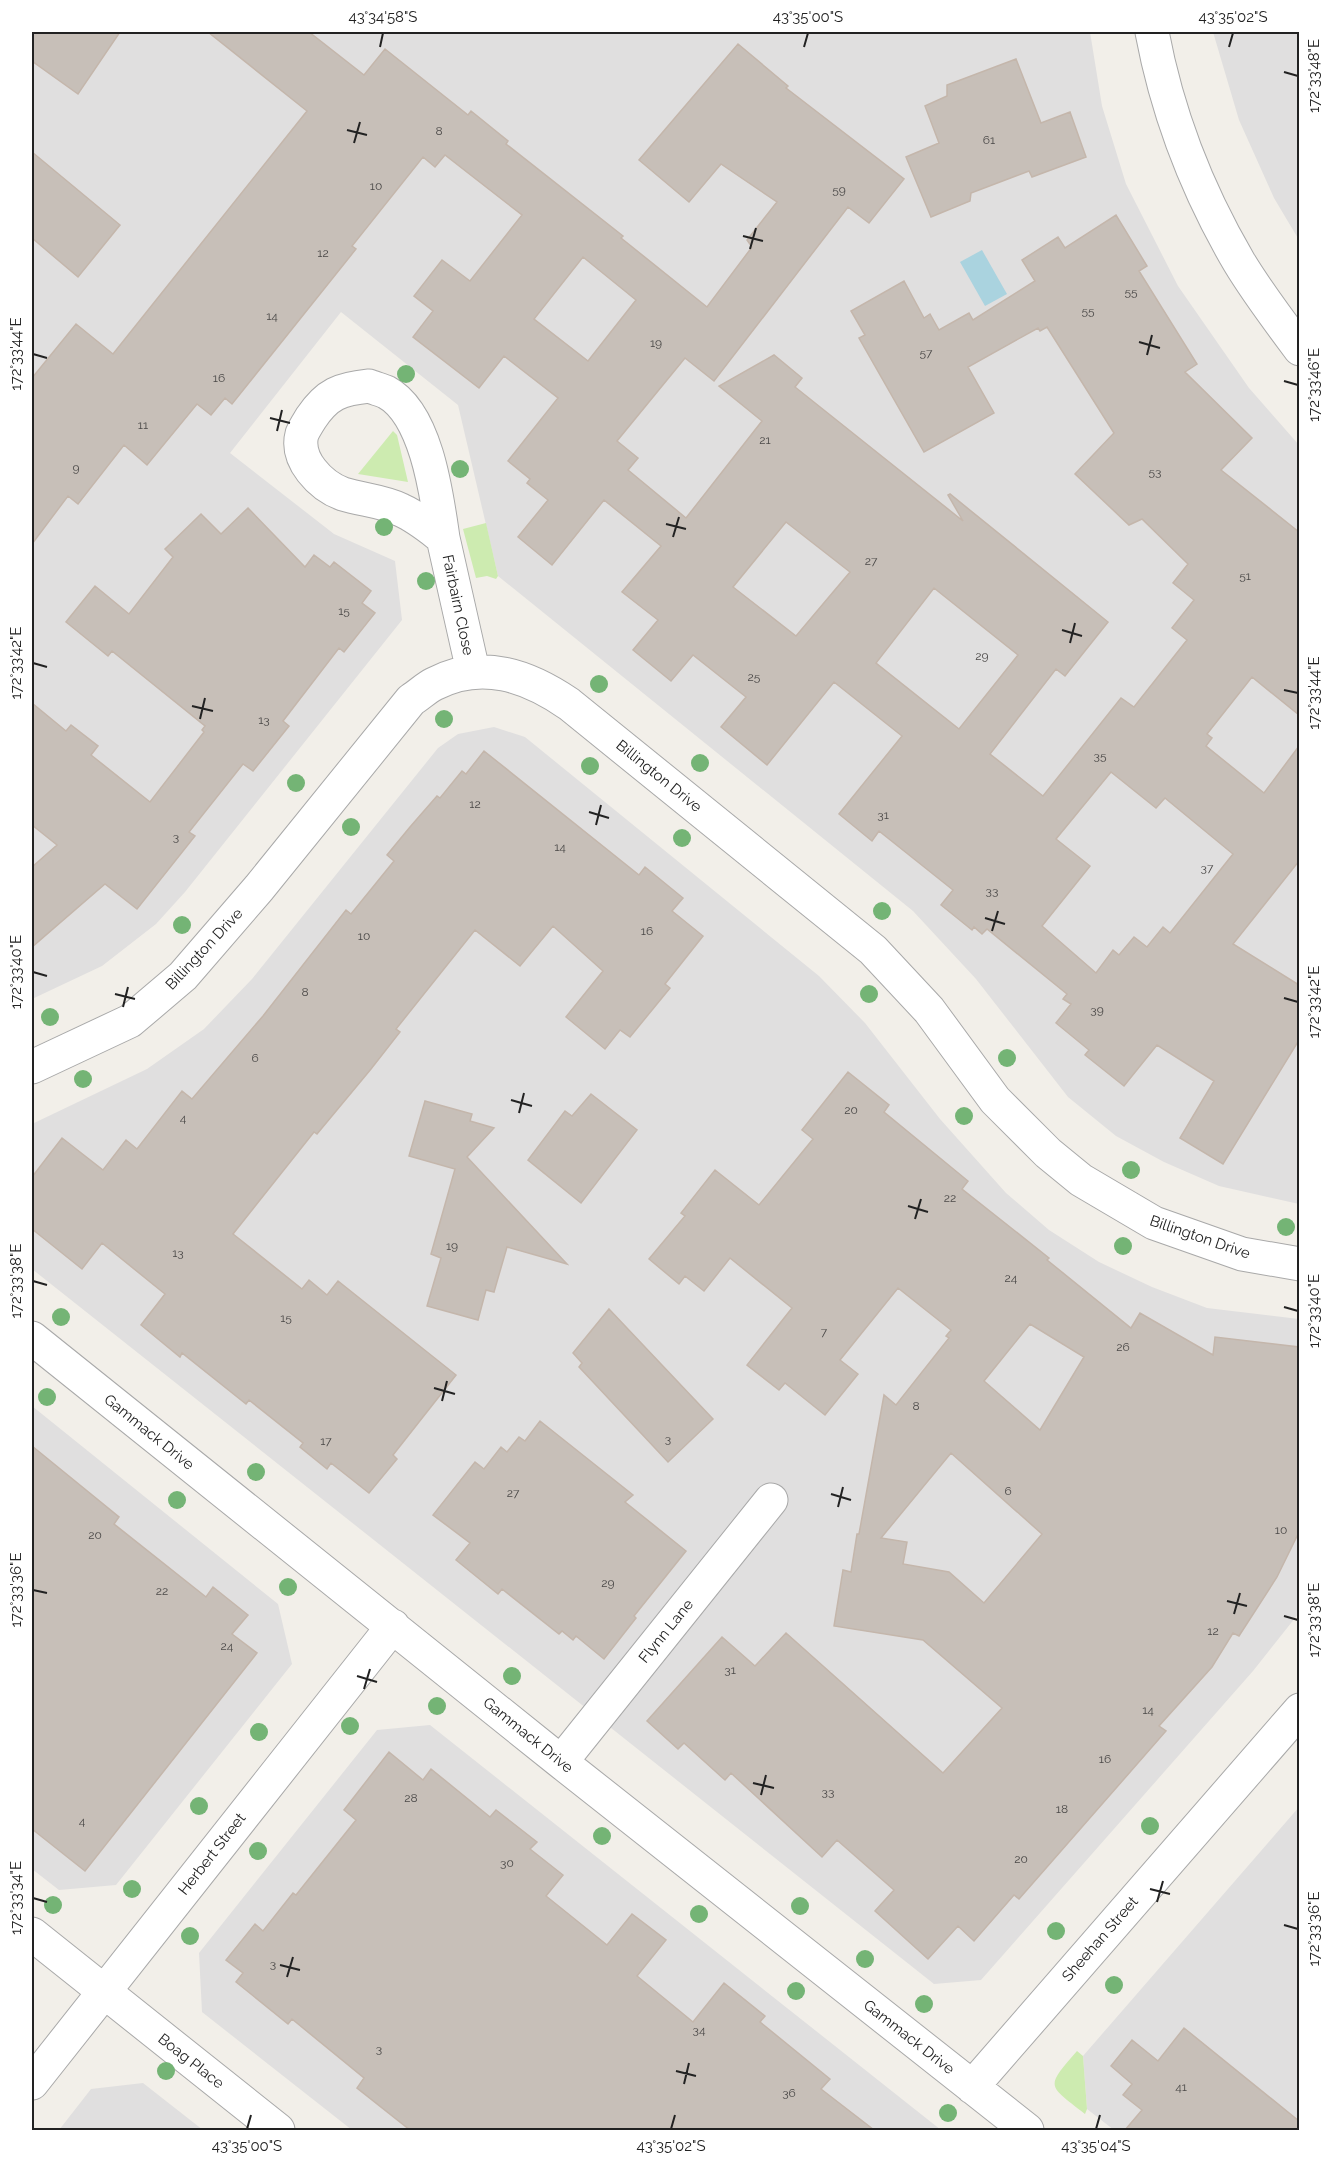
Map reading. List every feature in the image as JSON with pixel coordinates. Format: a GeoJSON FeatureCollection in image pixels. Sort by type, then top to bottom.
{"type":"FeatureCollection","features":[{"type":"Feature","properties":{"kind":"street"},"geometry":{"type":"LineString","coordinates":[[1152,32],[1166,90],[1198,180],[1240,263],[1299,349]]}},
{"type":"Feature","properties":{"kind":"street","name":"Fairbairn Close"},"geometry":{"type":"LineString","coordinates":[[443,538],[419,519],[401,509],[341,493],[320,479],[308,465],[301,450],[302,433],[326,398],[347,388],[369,386],[387,393],[405,410],[424,443],[473,671]]}},
{"type":"Feature","properties":{"kind":"street","name":"Billington Drive"},"geometry":{"type":"LineString","coordinates":[[32,1067],[130,1021],[183,976],[259,888],[411,700],[433,684],[453,676],[473,671],[500,673],[526,679],[569,704],[841,922],[873,950],[929,1010],[995,1100],[1048,1153],[1081,1180],[1154,1223],[1242,1254],[1299,1264]]}},
{"type":"Feature","properties":{"kind":"street","name":"Gammack Drive"},"geometry":{"type":"LineString","coordinates":[[32,1338],[561,1762],[1027,2130]]}},
{"type":"Feature","properties":{"kind":"street","name":"Flynn Lane"},"geometry":{"type":"LineString","coordinates":[[561,1762],[771,1500]]}},
{"type":"Feature","properties":{"kind":"street","name":"Herbert Street"},"geometry":{"type":"LineString","coordinates":[[32,2083],[393,1626]]}},
{"type":"Feature","properties":{"kind":"street","name":"Sheehan Street"},"geometry":{"type":"LineString","coordinates":[[972,2087],[1299,1710]]}},
{"type":"Feature","properties":{"kind":"street","name":"Boag Place"},"geometry":{"type":"LineString","coordinates":[[32,1934],[278,2130]]}},
{"type":"Feature","properties":{"kind":"shaded area"},"geometry":{"type":"Polygon","coordinates":[[[32,32],[1090,32],[1102,106],[1126,184],[1178,286],[1249,388],[1299,445],[1299,1204],[1219,1186],[1164,1162],[1116,1136],[1068,1097],[976,979],[913,911],[498,576],[458,405],[341,312],[230,453],[334,534],[395,561],[402,620],[185,892],[156,924],[102,966],[32,999],[32,32]]]}},
{"type":"Feature","properties":{"kind":"shaded area"},"geometry":{"type":"Polygon","coordinates":[[[1213,32],[1299,32],[1299,240],[1274,198],[1239,120],[1213,32]]]}},
{"type":"Feature","properties":{"kind":"shaded area"},"geometry":{"type":"Polygon","coordinates":[[[494,727],[525,737],[819,976],[865,1023],[940,1119],[1006,1193],[1049,1230],[1099,1262],[1152,1287],[1207,1308],[1299,1319],[1299,1613],[1253,1671],[981,1980],[934,1984],[32,1269],[32,1124],[147,1069],[204,1029],[252,979],[438,748],[458,734],[494,727]]]}},
{"type":"Feature","properties":{"kind":"shaded area"},"geometry":{"type":"Polygon","coordinates":[[[32,1406],[278,1604],[292,1664],[116,1885],[59,1890],[32,1869],[32,1406]]]}},
{"type":"Feature","properties":{"kind":"shaded area"},"geometry":{"type":"Polygon","coordinates":[[[430,1725],[941,2130],[352,2130],[202,2012],[199,1953],[377,1730],[430,1725]]]}},
{"type":"Feature","properties":{"kind":"shaded area"},"geometry":{"type":"Polygon","coordinates":[[[1299,1807],[1299,2130],[1114,2130],[1087,2109],[1083,2056],[1299,1807]]]}},
{"type":"Feature","properties":{"kind":"shaded area"},"geometry":{"type":"Polygon","coordinates":[[[143,2083],[203,2130],[59,2130],[91,2089],[143,2083]]]}},
{"type":"Feature","properties":{"kind":"green space"},"geometry":{"type":"Polygon","coordinates":[[[393,431],[397,435],[408,482],[358,474],[393,431]]]}},
{"type":"Feature","properties":{"kind":"green space"},"geometry":{"type":"Polygon","coordinates":[[[486,523],[498,576],[496,579],[487,576],[476,578],[463,529],[486,523]]]}},
{"type":"Feature","properties":{"kind":"green space"},"geometry":{"type":"Polygon","coordinates":[[[1077,2051],[1083,2056],[1087,2109],[1085,2114],[1063,2097],[1055,2085],[1059,2072],[1077,2051]]]}},
{"type":"Feature","properties":{"kind":"water"},"geometry":{"type":"Polygon","coordinates":[[[982,250],[1007,294],[985,306],[960,262],[982,250]]]}},
{"type":"Feature","properties":{"kind":"building"},"geometry":{"type":"Polygon","coordinates":[[[32,32],[120,32],[78,94],[32,61],[32,32]]]}},
{"type":"Feature","properties":{"kind":"building"},"geometry":{"type":"Polygon","coordinates":[[[208,32],[309,32],[364,75],[385,49],[468,115],[471,111],[508,141],[506,144],[623,236],[621,238],[707,307],[752,247],[747,240],[777,202],[721,164],[689,202],[639,160],[738,44],[788,86],[786,88],[904,179],[869,223],[848,207],[714,381],[685,358],[617,441],[638,458],[628,470],[686,518],[762,421],[719,386],[774,355],[802,378],[795,387],[963,521],[948,495],[950,494],[1108,622],[1065,676],[1056,669],[990,754],[1043,796],[1121,698],[1134,707],[1187,640],[1172,628],[1194,600],[1173,583],[1188,564],[1142,519],[1129,525],[1075,474],[1114,433],[1047,327],[1040,331],[1038,328],[968,367],[994,413],[924,452],[859,338],[865,335],[851,311],[904,281],[924,318],[930,314],[939,330],[969,313],[973,320],[1035,281],[1022,260],[1058,237],[1065,248],[1116,215],[1147,266],[1139,271],[1197,364],[1185,372],[1252,438],[1221,470],[1299,532],[1299,715],[1252,677],[1207,734],[1212,738],[1206,746],[1264,793],[1299,746],[1299,861],[1233,944],[1299,985],[1299,1040],[1223,1164],[1180,1138],[1214,1081],[1157,1045],[1124,1086],[1085,1055],[1089,1050],[1056,1023],[1071,1004],[1063,999],[1067,994],[987,929],[982,934],[974,927],[972,930],[941,905],[953,890],[879,831],[872,841],[839,814],[902,736],[834,682],[767,765],[721,727],[746,697],[693,655],[671,681],[633,650],[658,620],[622,592],[661,546],[604,500],[552,565],[518,537],[548,500],[527,483],[530,479],[508,461],[558,398],[504,356],[479,388],[413,337],[433,311],[414,296],[442,260],[470,281],[522,215],[445,155],[435,167],[423,157],[352,246],[356,249],[232,404],[225,398],[211,415],[197,404],[147,465],[124,445],[78,504],[68,496],[32,544],[32,378],[76,324],[113,354],[307,111],[208,32]],[[583,257],[534,319],[588,361],[636,300],[583,257]],[[786,522],[733,587],[796,636],[850,572],[786,522]],[[934,588],[876,663],[959,729],[1018,655],[934,588]],[[1111,772],[1056,839],[1090,866],[1042,926],[1096,973],[1113,950],[1119,955],[1134,937],[1147,947],[1163,927],[1170,933],[1233,854],[1165,798],[1156,808],[1111,772]]]}},
{"type":"Feature","properties":{"kind":"building"},"geometry":{"type":"Polygon","coordinates":[[[1016,59],[1041,123],[1070,112],[1086,157],[1032,177],[1029,171],[971,193],[970,201],[931,217],[906,157],[939,143],[925,106],[947,96],[947,85],[1016,59]]]}},
{"type":"Feature","properties":{"kind":"building"},"geometry":{"type":"Polygon","coordinates":[[[32,152],[120,225],[78,277],[32,238],[32,152]]]}},
{"type":"Feature","properties":{"kind":"building"},"geometry":{"type":"Polygon","coordinates":[[[248,508],[305,567],[314,555],[330,567],[334,562],[371,591],[362,603],[375,613],[344,652],[339,648],[283,721],[289,726],[253,771],[243,764],[189,832],[195,836],[137,909],[105,884],[32,947],[32,867],[57,845],[32,825],[32,703],[66,731],[71,725],[98,746],[91,755],[150,802],[204,732],[202,730],[205,726],[112,651],[108,656],[66,622],[95,586],[129,614],[173,557],[165,549],[201,514],[221,534],[248,508]]]}},
{"type":"Feature","properties":{"kind":"building"},"geometry":{"type":"Polygon","coordinates":[[[484,751],[639,875],[645,867],[683,898],[672,911],[703,936],[665,984],[670,988],[630,1037],[620,1030],[605,1049],[566,1017],[603,971],[553,926],[520,966],[475,930],[396,1029],[400,1032],[371,1069],[317,1134],[314,1132],[233,1234],[302,1289],[309,1280],[327,1295],[338,1281],[456,1375],[393,1455],[397,1459],[369,1493],[331,1463],[327,1469],[300,1447],[303,1443],[249,1400],[246,1404],[182,1353],[180,1357],[141,1325],[165,1294],[102,1243],[82,1269],[32,1229],[32,1177],[62,1138],[103,1170],[126,1140],[137,1149],[182,1091],[192,1099],[263,1016],[346,910],[351,914],[394,861],[387,855],[410,827],[437,796],[440,798],[462,771],[466,774],[484,751]]]}},
{"type":"Feature","properties":{"kind":"building"},"geometry":{"type":"Polygon","coordinates":[[[848,1072],[889,1105],[884,1112],[968,1181],[962,1189],[1049,1258],[1047,1260],[1131,1328],[1140,1313],[1213,1355],[1215,1337],[1299,1347],[1299,1532],[1277,1577],[1239,1636],[1233,1633],[1212,1667],[1159,1726],[1166,1731],[1019,1899],[1014,1895],[974,1941],[958,1926],[928,1959],[875,1911],[894,1890],[837,1840],[822,1857],[731,1773],[725,1780],[684,1743],[678,1749],[647,1721],[722,1637],[755,1666],[786,1633],[943,1773],[1002,1708],[923,1640],[834,1626],[843,1570],[851,1572],[884,1395],[896,1405],[949,1338],[946,1336],[951,1330],[898,1288],[840,1360],[858,1374],[825,1415],[785,1383],[779,1390],[747,1365],[792,1308],[730,1258],[704,1291],[685,1276],[679,1284],[649,1259],[685,1216],[681,1213],[715,1170],[759,1205],[813,1139],[802,1130],[848,1072]],[[1030,1324],[984,1381],[1040,1430],[1084,1357],[1030,1324]],[[951,1453],[881,1538],[907,1542],[903,1564],[949,1572],[984,1603],[1042,1534],[951,1453]]]}},
{"type":"Feature","properties":{"kind":"building"},"geometry":{"type":"Polygon","coordinates":[[[591,1094],[637,1130],[581,1203],[528,1160],[565,1111],[572,1116],[591,1094]]]}},
{"type":"Feature","properties":{"kind":"building"},"geometry":{"type":"Polygon","coordinates":[[[425,1101],[472,1114],[470,1121],[494,1128],[467,1157],[567,1264],[507,1247],[494,1292],[486,1290],[478,1320],[427,1306],[441,1258],[431,1254],[455,1169],[409,1156],[425,1101]]]}},
{"type":"Feature","properties":{"kind":"building"},"geometry":{"type":"Polygon","coordinates":[[[609,1309],[713,1419],[668,1462],[579,1367],[582,1363],[573,1353],[609,1309]]]}},
{"type":"Feature","properties":{"kind":"building"},"geometry":{"type":"Polygon","coordinates":[[[540,1421],[633,1495],[625,1502],[686,1551],[634,1616],[636,1618],[604,1659],[576,1636],[573,1640],[562,1631],[559,1634],[502,1589],[498,1594],[456,1560],[470,1543],[433,1515],[475,1462],[484,1469],[501,1447],[507,1452],[519,1437],[525,1441],[540,1421]]]}},
{"type":"Feature","properties":{"kind":"building"},"geometry":{"type":"Polygon","coordinates":[[[32,1446],[119,1517],[114,1524],[206,1597],[213,1587],[248,1615],[232,1634],[257,1653],[85,1871],[32,1829],[32,1446]]]}},
{"type":"Feature","properties":{"kind":"building"},"geometry":{"type":"Polygon","coordinates":[[[389,1752],[423,1780],[431,1769],[490,1817],[496,1810],[537,1842],[530,1849],[563,1875],[546,1896],[607,1945],[632,1914],[666,1940],[637,1976],[693,2022],[724,1983],[765,2016],[760,2022],[830,2079],[821,2089],[874,2130],[410,2130],[357,2088],[364,2078],[292,2019],[288,2024],[236,1982],[243,1973],[226,1960],[255,1924],[263,1931],[293,1893],[296,1895],[356,1820],[344,1810],[389,1752]]]}},
{"type":"Feature","properties":{"kind":"building"},"geometry":{"type":"Polygon","coordinates":[[[1184,2028],[1299,2121],[1299,2130],[1125,2130],[1142,2110],[1123,2095],[1132,2084],[1111,2066],[1132,2040],[1158,2061],[1184,2028]]]}}]}
